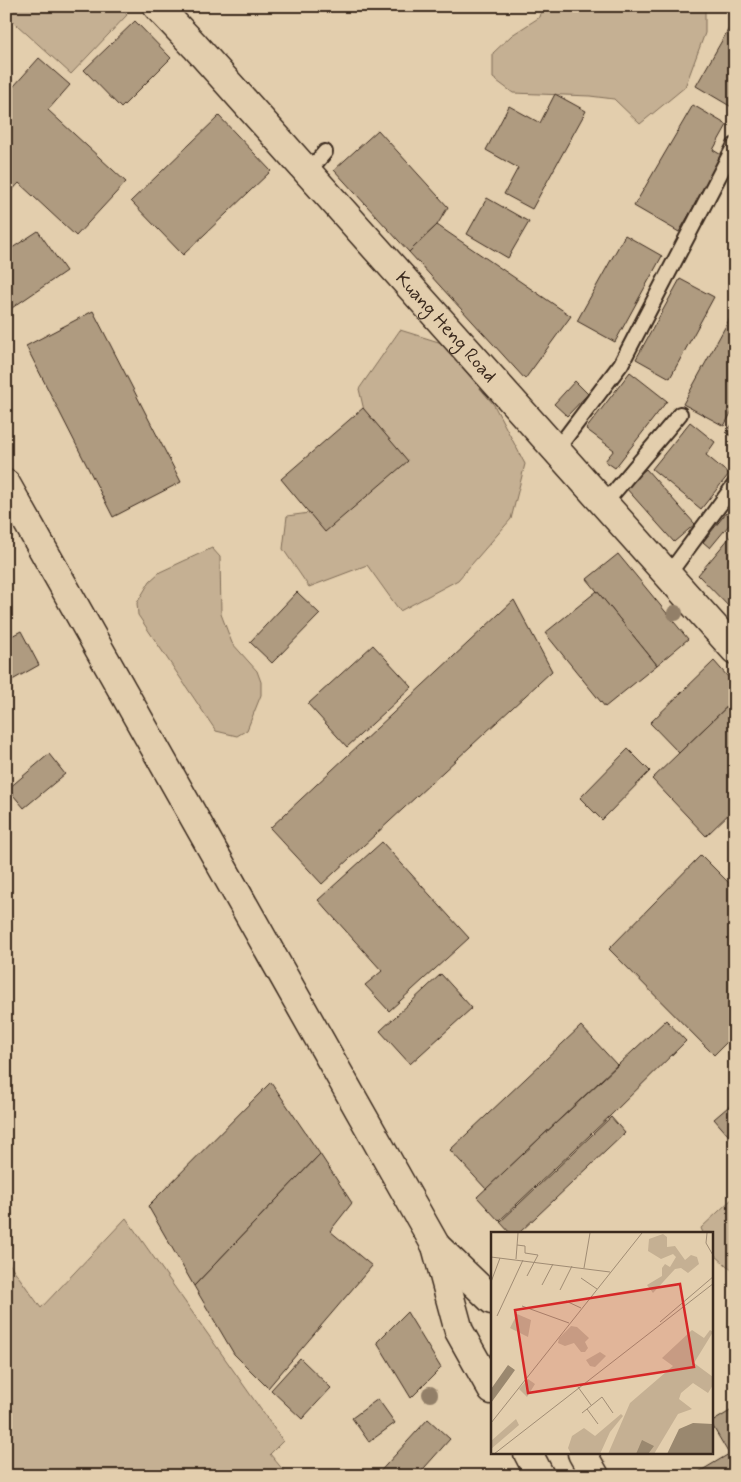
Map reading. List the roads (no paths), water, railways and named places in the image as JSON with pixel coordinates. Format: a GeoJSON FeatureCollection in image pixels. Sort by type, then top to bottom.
{"type":"FeatureCollection","features":[{"type":"Feature","properties":{"kind":"main road","name":"Kuang Heng Road"},"geometry":{"type":"LineString","coordinates":[[157,6],[195,46],[316,162],[557,450],[668,575],[733,644]]}},
{"type":"Feature","properties":{"kind":"main road"},"geometry":{"type":"LineString","coordinates":[[6,484],[436,1246],[460,1331],[491,1388]]}},
{"type":"Feature","properties":{"kind":"main road"},"geometry":{"type":"LineString","coordinates":[[436,1246],[491,1299]]}},
{"type":"Feature","properties":{"kind":"main road"},"geometry":{"type":"LineString","coordinates":[[529,1454],[540,1476]]}},
{"type":"Feature","properties":{"kind":"main road"},"geometry":{"type":"LineString","coordinates":[[583,1454],[595,1476]]}},
{"type":"Feature","properties":{"kind":"lane"},"geometry":{"type":"LineString","coordinates":[[557,450],[621,364],[735,144]]}},
{"type":"Feature","properties":{"kind":"lane"},"geometry":{"type":"LineString","coordinates":[[605,503],[680,414]]}},
{"type":"Feature","properties":{"kind":"lane"},"geometry":{"type":"LineString","coordinates":[[668,575],[735,484]]}}]}
